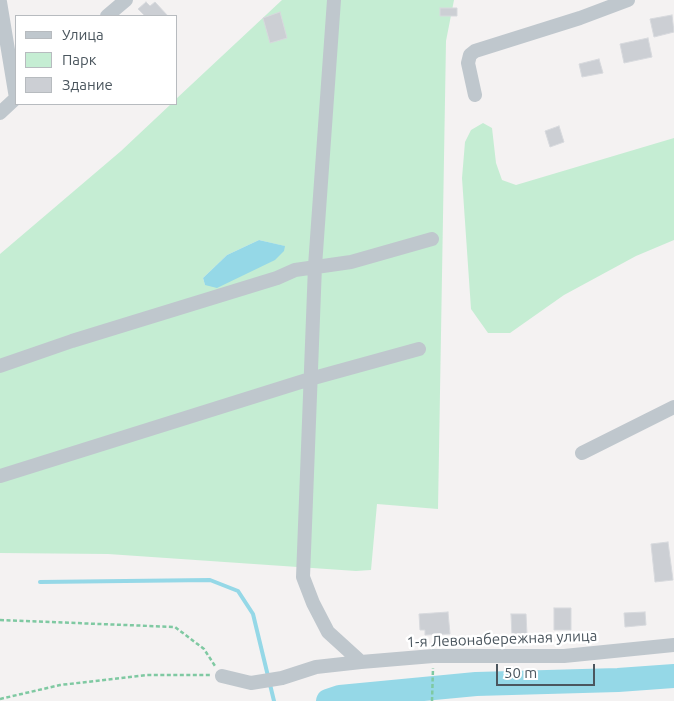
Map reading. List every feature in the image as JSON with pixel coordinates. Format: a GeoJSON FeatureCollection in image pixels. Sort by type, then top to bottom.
{"type":"FeatureCollection","features":[{"type":"Feature","properties":{"kind":"street"},"geometry":{"type":"LineString","coordinates":[[108,15],[126,0]]}},
{"type":"Feature","properties":{"kind":"street"},"geometry":{"type":"LineString","coordinates":[[334,0],[315,266],[302,577],[328,632],[360,662]]}},
{"type":"Feature","properties":{"kind":"street"},"geometry":{"type":"LineString","coordinates":[[475,95],[468,63],[470,55],[475,50],[580,18],[628,0]]}},
{"type":"Feature","properties":{"kind":"street"},"geometry":{"type":"LineString","coordinates":[[0,2],[15,92]]}},
{"type":"Feature","properties":{"kind":"street"},"geometry":{"type":"LineString","coordinates":[[0,112],[15,99]]}},
{"type":"Feature","properties":{"kind":"street"},"geometry":{"type":"LineString","coordinates":[[0,366],[72,341],[277,278],[295,270],[350,262],[432,239]]}},
{"type":"Feature","properties":{"kind":"street"},"geometry":{"type":"LineString","coordinates":[[0,476],[310,379],[419,349]]}},
{"type":"Feature","properties":{"kind":"street"},"geometry":{"type":"LineString","coordinates":[[582,453],[674,407]]}},
{"type":"Feature","properties":{"kind":"street","name":"1-я Левонабережная улица"},"geometry":{"type":"LineString","coordinates":[[222,676],[251,683],[282,678],[316,667],[360,662],[433,656],[564,656],[662,644],[674,645]]}},
{"type":"Feature","properties":{"kind":"path"},"geometry":{"type":"LineString","coordinates":[[0,620],[175,627],[204,649],[222,676]]}},
{"type":"Feature","properties":{"kind":"path"},"geometry":{"type":"LineString","coordinates":[[432,701],[433,672]]}},
{"type":"Feature","properties":{"kind":"path"},"geometry":{"type":"LineString","coordinates":[[0,699],[60,685],[148,675],[222,676]]}},
{"type":"Feature","properties":{"kind":"green space"},"geometry":{"type":"Polygon","coordinates":[[[282,0],[454,0],[446,41],[438,509],[377,504],[371,570],[356,571],[108,554],[0,553],[0,254],[121,151],[170,105],[178,105],[178,97],[282,0]],[[259,240],[227,255],[203,278],[205,285],[284,246],[259,240]]]}},
{"type":"Feature","properties":{"kind":"green space"},"geometry":{"type":"Polygon","coordinates":[[[483,123],[492,128],[496,163],[502,180],[516,185],[674,138],[674,240],[636,256],[564,295],[510,333],[488,333],[471,309],[462,178],[465,142],[471,130],[483,123]]]}},
{"type":"Feature","properties":{"kind":"water"},"geometry":{"type":"Polygon","coordinates":[[[259,240],[285,246],[284,251],[275,260],[217,288],[205,285],[203,278],[227,255],[259,240]]]}},
{"type":"Feature","properties":{"kind":"building"},"geometry":{"type":"Polygon","coordinates":[[[146,2],[150,6],[155,2],[167,15],[144,15],[138,9],[146,2]]]}},
{"type":"Feature","properties":{"kind":"building"},"geometry":{"type":"Polygon","coordinates":[[[440,8],[457,8],[457,16],[440,16],[440,8]]]}},
{"type":"Feature","properties":{"kind":"building"},"geometry":{"type":"Polygon","coordinates":[[[280,12],[287,38],[270,43],[263,18],[280,12]]]}},
{"type":"Feature","properties":{"kind":"building"},"geometry":{"type":"Polygon","coordinates":[[[672,15],[674,32],[654,37],[650,19],[672,15]]]}},
{"type":"Feature","properties":{"kind":"building"},"geometry":{"type":"Polygon","coordinates":[[[648,38],[652,57],[624,63],[620,44],[648,38]]]}},
{"type":"Feature","properties":{"kind":"building"},"geometry":{"type":"Polygon","coordinates":[[[599,59],[603,73],[582,77],[579,64],[599,59]]]}},
{"type":"Feature","properties":{"kind":"building"},"geometry":{"type":"Polygon","coordinates":[[[559,126],[564,142],[550,147],[545,131],[559,126]]]}},
{"type":"Feature","properties":{"kind":"building"},"geometry":{"type":"Polygon","coordinates":[[[668,542],[673,580],[655,582],[651,544],[668,542]]]}},
{"type":"Feature","properties":{"kind":"building"},"geometry":{"type":"Polygon","coordinates":[[[554,608],[571,608],[571,630],[554,630],[554,608]]]}},
{"type":"Feature","properties":{"kind":"building"},"geometry":{"type":"Polygon","coordinates":[[[448,612],[450,634],[425,635],[425,630],[420,630],[419,614],[448,612]]]}},
{"type":"Feature","properties":{"kind":"building"},"geometry":{"type":"Polygon","coordinates":[[[645,612],[646,625],[625,627],[624,613],[645,612]]]}},
{"type":"Feature","properties":{"kind":"building"},"geometry":{"type":"Polygon","coordinates":[[[511,614],[526,614],[527,635],[512,636],[511,614]]]}},
{"type":"Feature","properties":{"kind":"waterway"},"geometry":{"type":"LineString","coordinates":[[40,582],[210,580],[238,591],[253,614],[274,701]]}},
{"type":"Feature","properties":{"kind":"waterway"},"geometry":{"type":"LineString","coordinates":[[328,701],[340,697],[476,684],[618,680],[674,676]]}}]}
